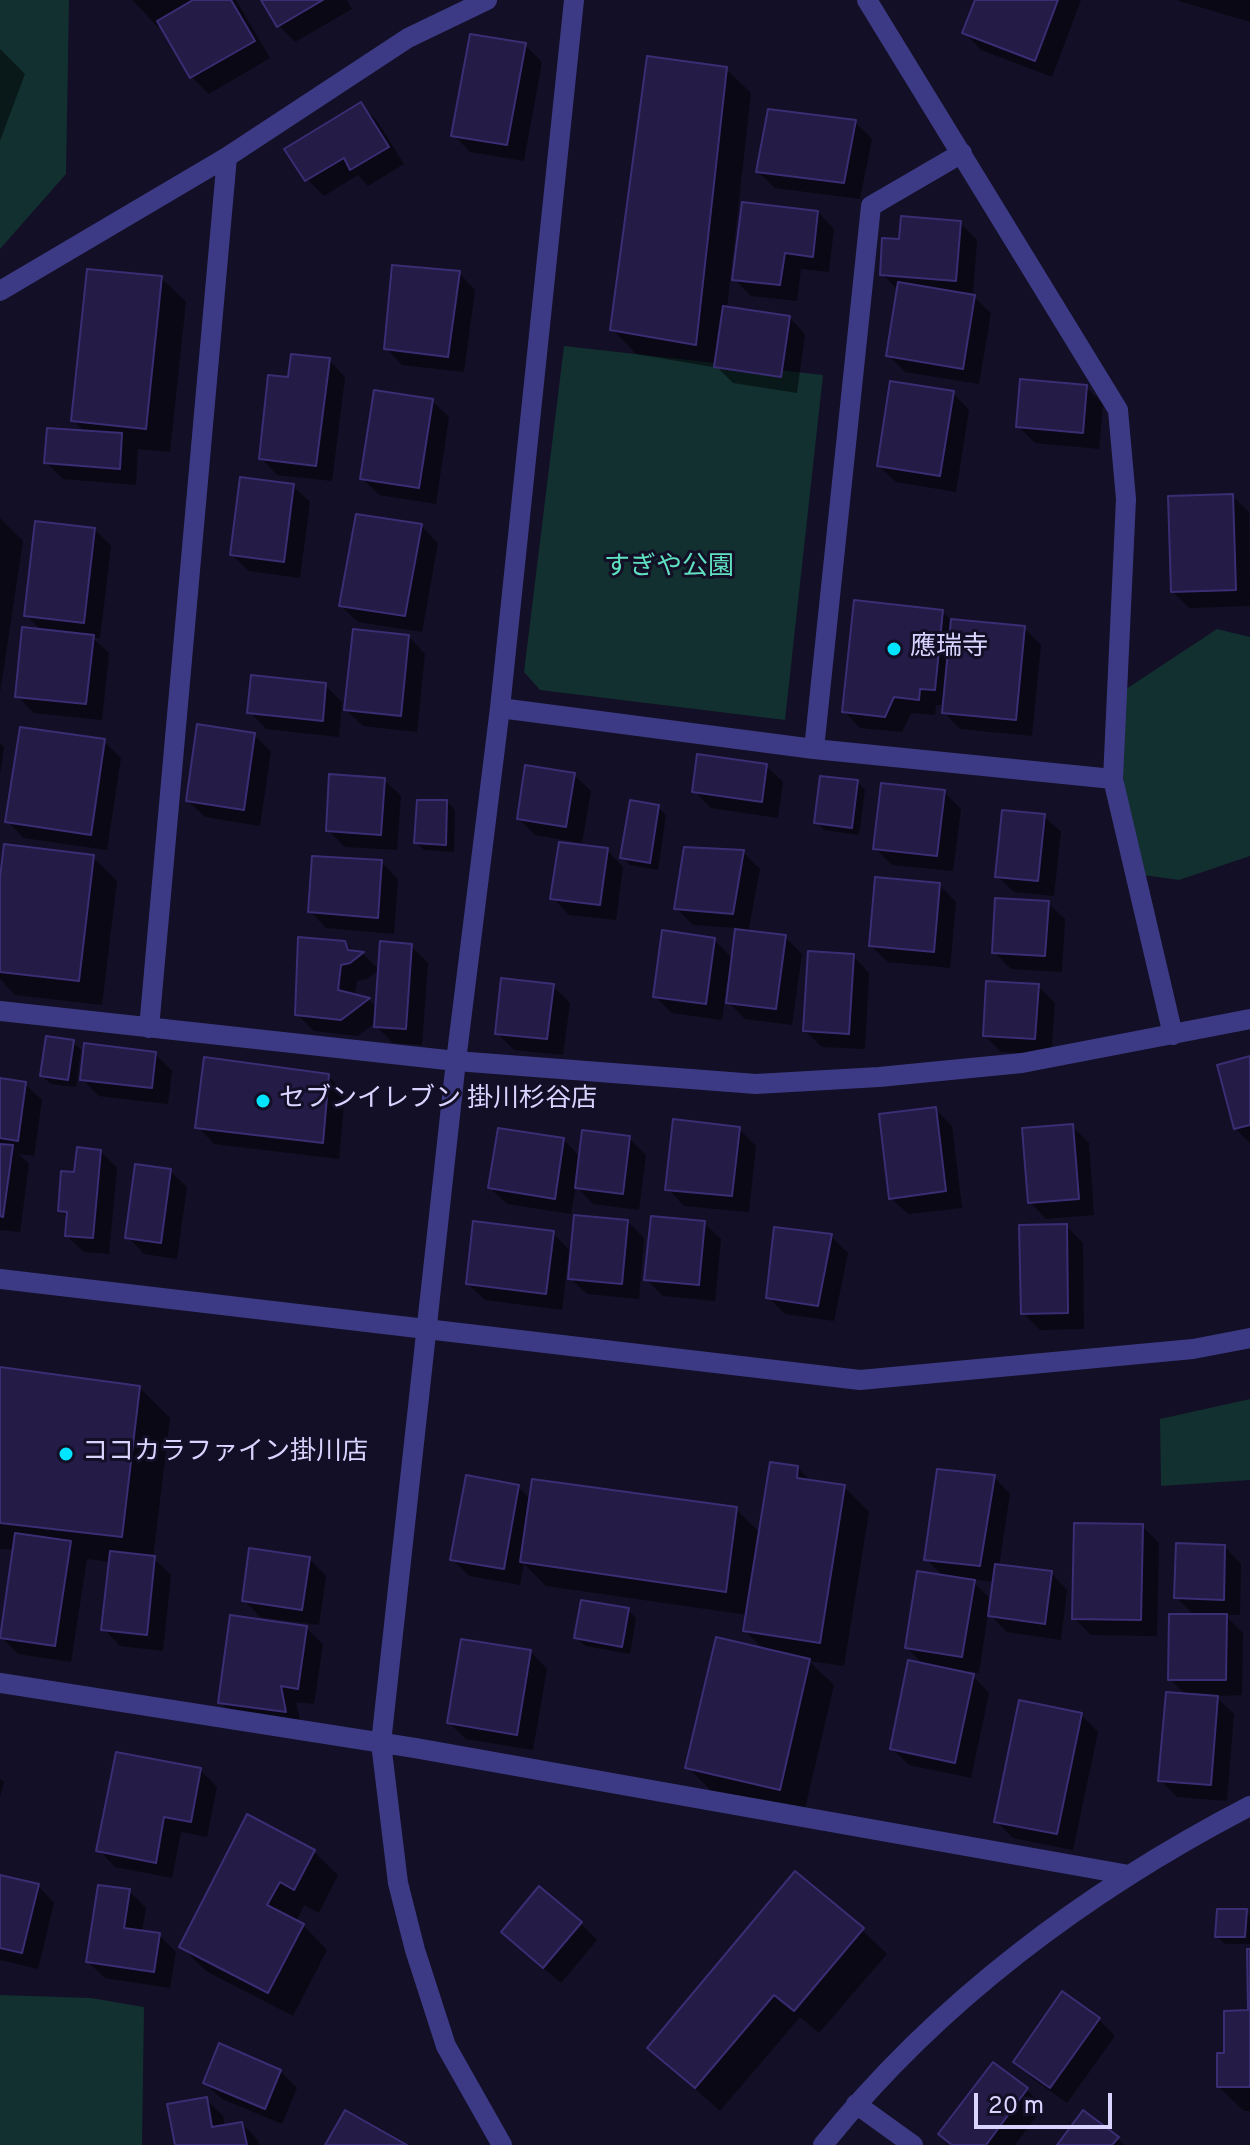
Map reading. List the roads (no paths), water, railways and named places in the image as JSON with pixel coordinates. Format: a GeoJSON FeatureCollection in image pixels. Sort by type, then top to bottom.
{"type":"FeatureCollection","features":[{"type":"Feature","properties":{"kind":"street"},"geometry":{"type":"LineString","coordinates":[[0,291],[227,157],[408,38],[487,0]]}},
{"type":"Feature","properties":{"kind":"street"},"geometry":{"type":"LineString","coordinates":[[502,2145],[446,2046],[415,1950],[398,1883],[381,1743],[456,1061],[500,708],[574,0]]}},
{"type":"Feature","properties":{"kind":"street"},"geometry":{"type":"LineString","coordinates":[[867,0],[1118,410],[1126,499],[1113,779],[1173,1035]]}},
{"type":"Feature","properties":{"kind":"street"},"geometry":{"type":"LineString","coordinates":[[814,749],[871,206],[962,153]]}},
{"type":"Feature","properties":{"kind":"street"},"geometry":{"type":"LineString","coordinates":[[149,1028],[227,157]]}},
{"type":"Feature","properties":{"kind":"street"},"geometry":{"type":"LineString","coordinates":[[500,708],[814,749],[1113,779]]}},
{"type":"Feature","properties":{"kind":"street"},"geometry":{"type":"LineString","coordinates":[[0,1011],[456,1061],[756,1084],[879,1077],[1022,1063],[1250,1019]]}},
{"type":"Feature","properties":{"kind":"street"},"geometry":{"type":"LineString","coordinates":[[0,1279],[860,1380],[1193,1349],[1250,1338]]}},
{"type":"Feature","properties":{"kind":"street"},"geometry":{"type":"LineString","coordinates":[[0,1683],[381,1743],[1129,1875]]}},
{"type":"Feature","properties":{"kind":"street"},"geometry":{"type":"LineString","coordinates":[[823,2145],[856,2104],[946,2015],[1042,1934],[1129,1875],[1250,1806]]}},
{"type":"Feature","properties":{"kind":"street"},"geometry":{"type":"LineString","coordinates":[[856,2104],[913,2145]]}},
{"type":"Feature","properties":{"kind":"place","name":"應瑞寺"},"geometry":{"type":"Point","coordinates":[894,649]}},
{"type":"Feature","properties":{"kind":"place","name":"セブンイレブン 掛川杉谷店"},"geometry":{"type":"Point","coordinates":[263,1101]}},
{"type":"Feature","properties":{"kind":"place","name":"ココカラファイン掛川店"},"geometry":{"type":"Point","coordinates":[66,1454]}},
{"type":"Feature","properties":{"kind":"park label","name":"すぎや公園"},"geometry":{"type":"Point","coordinates":[669,569]}}]}
